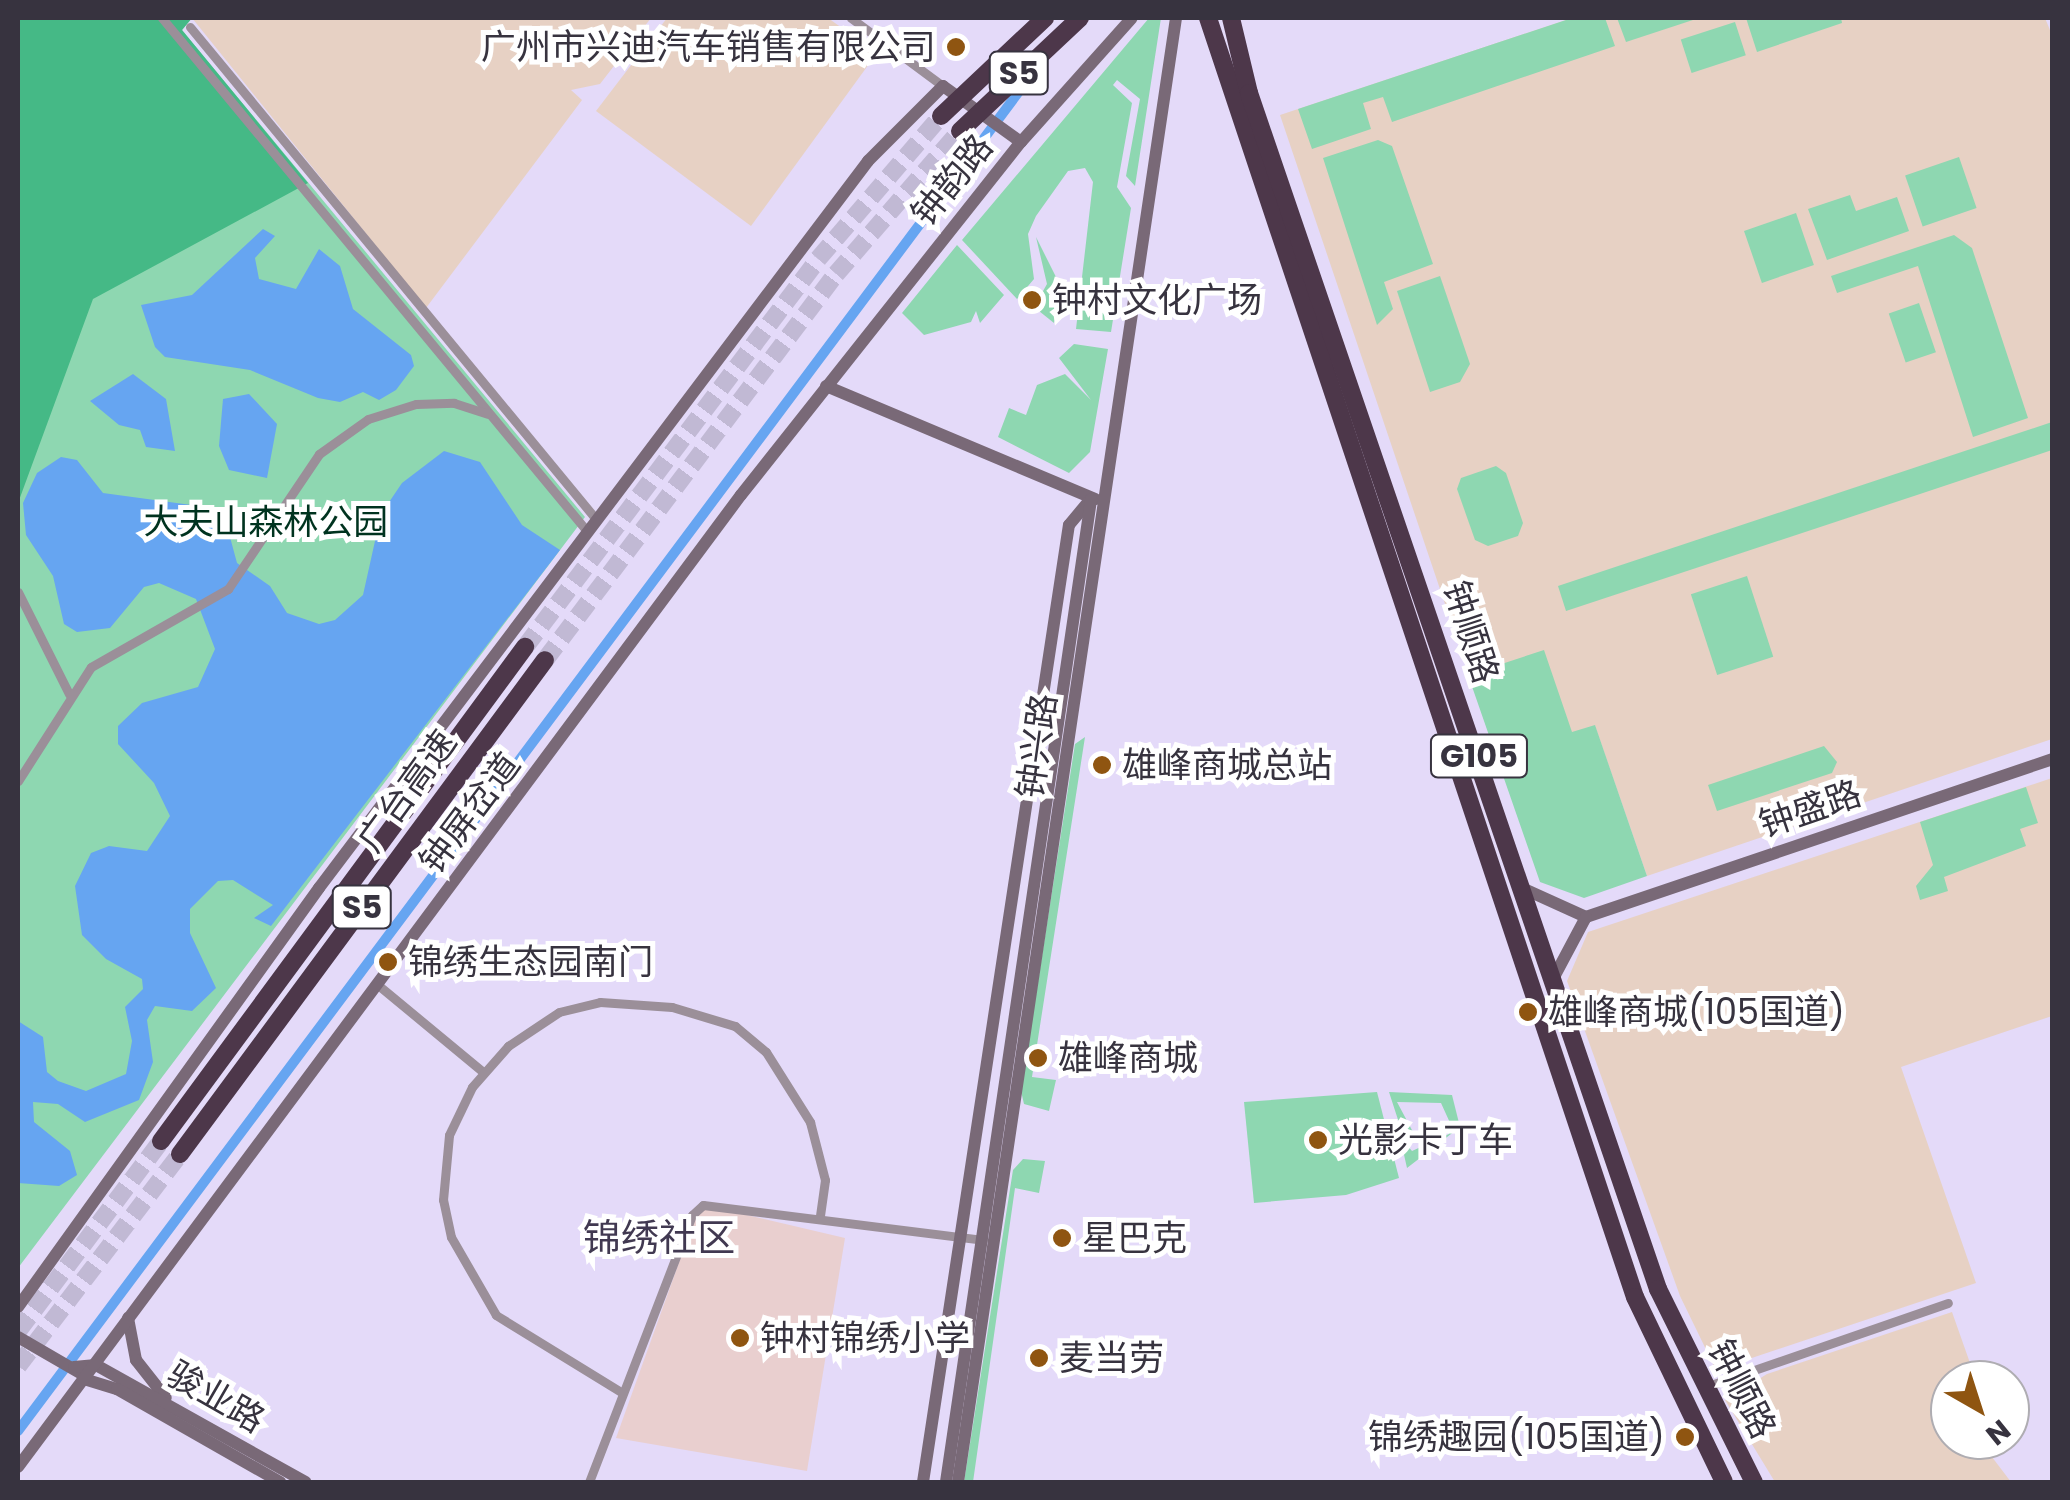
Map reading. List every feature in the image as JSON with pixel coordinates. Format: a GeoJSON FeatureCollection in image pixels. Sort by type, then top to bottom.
{"type":"FeatureCollection","features":[{"type":"Feature","properties":{"kind":"highway","name":"S5"},"geometry":{"type":"LineString","coordinates":[[940,116],[1045,18]]}},
{"type":"Feature","properties":{"kind":"highway","name":"S5"},"geometry":{"type":"LineString","coordinates":[[960,131],[1080,18]]}},
{"type":"Feature","properties":{"kind":"highway","name":"钟顺路"},"geometry":{"type":"LineString","coordinates":[[1208,18],[1298,305],[1635,1297],[1724,1482]]}},
{"type":"Feature","properties":{"kind":"highway","name":"钟顺路"},"geometry":{"type":"LineString","coordinates":[[1231,18],[1249,94],[1324,298],[1658,1289],[1703,1388],[1754,1482]]}},
{"type":"Feature","properties":{"kind":"highway"},"geometry":{"type":"LineString","coordinates":[[1298,305],[1324,298]]}},
{"type":"Feature","properties":{"kind":"highway","name":"广台高速"},"geometry":{"type":"LineString","coordinates":[[161,1141],[525,647]]}},
{"type":"Feature","properties":{"kind":"highway","name":"广台高速"},"geometry":{"type":"LineString","coordinates":[[180,1154],[544,660]]}},
{"type":"Feature","properties":{"kind":"main road","name":"钟韵路"},"geometry":{"type":"LineString","coordinates":[[826,386],[1016,139],[1132,18]]}},
{"type":"Feature","properties":{"kind":"main road","name":"钟兴路"},"geometry":{"type":"LineString","coordinates":[[946,1482],[1097,500],[1176,18]]}},
{"type":"Feature","properties":{"kind":"main road"},"geometry":{"type":"LineString","coordinates":[[20,1302],[99,1186],[591,524],[798,246],[878,149],[944,86],[1016,139]]}},
{"type":"Feature","properties":{"kind":"main road"},"geometry":{"type":"LineString","coordinates":[[826,386],[1097,500],[1070,525],[923,1482]]}},
{"type":"Feature","properties":{"kind":"main road","name":"钟屏岔道"},"geometry":{"type":"LineString","coordinates":[[18,1467],[826,386]]}},
{"type":"Feature","properties":{"kind":"main road","name":"钟兴路"},"geometry":{"type":"LineString","coordinates":[[958,1482],[1097,500]]}},
{"type":"Feature","properties":{"kind":"main road","name":"钟盛路"},"geometry":{"type":"LineString","coordinates":[[1586,917],[2052,759]]}},
{"type":"Feature","properties":{"kind":"main road"},"geometry":{"type":"LineString","coordinates":[[1524,889],[1586,917],[1552,980]]}},
{"type":"Feature","properties":{"kind":"main road"},"geometry":{"type":"LineString","coordinates":[[128,1318],[136,1360],[178,1411]]}},
{"type":"Feature","properties":{"kind":"main road"},"geometry":{"type":"LineString","coordinates":[[18,1338],[50,1350],[84,1378]]}},
{"type":"Feature","properties":{"kind":"main road"},"geometry":{"type":"LineString","coordinates":[[74,1367],[96,1365]]}},
{"type":"Feature","properties":{"kind":"main road","name":"骏业路"},"geometry":{"type":"LineString","coordinates":[[96,1365],[305,1482]]}},
{"type":"Feature","properties":{"kind":"main road","name":"骏业路"},"geometry":{"type":"LineString","coordinates":[[84,1378],[117,1389],[280,1482]]}},
{"type":"Feature","properties":{"kind":"street"},"geometry":{"type":"LineString","coordinates":[[162,18],[491,416],[591,524]]}},
{"type":"Feature","properties":{"kind":"street"},"geometry":{"type":"LineString","coordinates":[[851,18],[944,86]]}},
{"type":"Feature","properties":{"kind":"street"},"geometry":{"type":"LineString","coordinates":[[190,27],[591,524]]}},
{"type":"Feature","properties":{"kind":"street"},"geometry":{"type":"LineString","coordinates":[[18,781],[41,753],[69,694],[104,656],[228,589],[301,473],[353,428],[434,402],[491,416]]}},
{"type":"Feature","properties":{"kind":"street"},"geometry":{"type":"LineString","coordinates":[[18,592],[69,694]]}},
{"type":"Feature","properties":{"kind":"street"},"geometry":{"type":"LineString","coordinates":[[378,984],[483,1072]]}},
{"type":"Feature","properties":{"kind":"street"},"geometry":{"type":"LineString","coordinates":[[621,1392],[510,1327],[480,1298],[458,1256],[445,1219],[444,1160],[457,1113],[483,1072],[535,1026],[580,1005],[642,1004],[717,1018],[752,1038],[800,1102],[825,1180],[820,1216]]}},
{"type":"Feature","properties":{"kind":"street"},"geometry":{"type":"LineString","coordinates":[[588,1482],[621,1392],[703,1204],[820,1216],[983,1240]]}},
{"type":"Feature","properties":{"kind":"street"},"geometry":{"type":"LineString","coordinates":[[1703,1388],[1948,1303]]}},
{"type":"Feature","properties":{"kind":"shaded area"},"geometry":{"type":"Polygon","coordinates":[[[192,18],[651,18],[600,84],[571,90],[582,100],[426,308],[192,18]]]}},
{"type":"Feature","properties":{"kind":"shaded area"},"geometry":{"type":"Polygon","coordinates":[[[667,18],[828,18],[877,53],[751,226],[596,111],[667,18]]]}},
{"type":"Feature","properties":{"kind":"shaded area"},"geometry":{"type":"Polygon","coordinates":[[[1572,18],[2045,18],[2052,35],[2052,739],[1647,876],[1595,726],[1497,758],[1280,115],[1572,18]]]}},
{"type":"Feature","properties":{"kind":"shaded area"},"geometry":{"type":"Polygon","coordinates":[[[2052,778],[2052,1016],[1901,1067],[1976,1283],[1716,1370],[1680,1296],[1567,981],[1588,932],[2052,778]]]}},
{"type":"Feature","properties":{"kind":"shaded area","name":"钟村锦绣小学"},"geometry":{"type":"Polygon","coordinates":[[[700,1204],[845,1238],[807,1471],[616,1438],[700,1204]]]}},
{"type":"Feature","properties":{"kind":"shaded area"},"geometry":{"type":"Polygon","coordinates":[[[1952,1312],[1969,1360],[1930,1360],[1930,1460],[1994,1460],[2011,1482],[1775,1482],[1725,1400],[1767,1374],[1952,1312]]]}},
{"type":"Feature","properties":{"kind":"green space","name":"大夫山森林公园"},"geometry":{"type":"Polygon","coordinates":[[[18,18],[192,18],[182,30],[585,517],[18,1268],[18,18]]]}},
{"type":"Feature","properties":{"kind":"green space"},"geometry":{"type":"Polygon","coordinates":[[[18,18],[192,18],[182,30],[308,183],[93,299],[18,503],[18,18]]]}},
{"type":"Feature","properties":{"kind":"green space"},"geometry":{"type":"Polygon","coordinates":[[[1149,18],[1161,18],[1135,186],[1126,176],[1140,99],[1117,80],[1113,85],[1132,103],[1117,187],[1131,208],[1111,332],[1076,329],[1093,182],[1085,168],[1068,171],[1036,216],[1028,234],[1034,279],[1017,299],[962,240],[1149,18]]]}},
{"type":"Feature","properties":{"kind":"green space"},"geometry":{"type":"Polygon","coordinates":[[[1572,18],[1605,18],[1615,46],[1392,122],[1383,97],[1363,103],[1371,129],[1312,149],[1298,109],[1572,18]]]}},
{"type":"Feature","properties":{"kind":"green space"},"geometry":{"type":"Polygon","coordinates":[[[1617,18],[1699,18],[1626,42],[1617,18]]]}},
{"type":"Feature","properties":{"kind":"green space"},"geometry":{"type":"Polygon","coordinates":[[[1746,18],[1841,18],[1842,23],[1757,52],[1746,18]]]}},
{"type":"Feature","properties":{"kind":"green space"},"geometry":{"type":"Polygon","coordinates":[[[1735,22],[1746,55],[1692,73],[1681,40],[1735,22]]]}},
{"type":"Feature","properties":{"kind":"green space"},"geometry":{"type":"Polygon","coordinates":[[[1378,140],[1392,146],[1433,264],[1384,282],[1393,309],[1377,325],[1323,158],[1378,140]]]}},
{"type":"Feature","properties":{"kind":"green space"},"geometry":{"type":"Polygon","coordinates":[[[1959,157],[1977,208],[1923,227],[1905,176],[1959,157]]]}},
{"type":"Feature","properties":{"kind":"green space"},"geometry":{"type":"Polygon","coordinates":[[[1850,195],[1856,211],[1897,197],[1909,231],[1827,260],[1808,209],[1850,195]]]}},
{"type":"Feature","properties":{"kind":"green space"},"geometry":{"type":"Polygon","coordinates":[[[1796,213],[1814,265],[1762,283],[1744,231],[1796,213]]]}},
{"type":"Feature","properties":{"kind":"green space"},"geometry":{"type":"Polygon","coordinates":[[[1954,235],[1972,248],[2028,418],[1973,437],[1918,266],[1837,293],[1831,276],[1954,235]]]}},
{"type":"Feature","properties":{"kind":"green space"},"geometry":{"type":"Polygon","coordinates":[[[1036,237],[1065,295],[1054,323],[1034,307],[1047,284],[1036,237]]]}},
{"type":"Feature","properties":{"kind":"green space"},"geometry":{"type":"Polygon","coordinates":[[[957,245],[1004,295],[980,323],[976,311],[971,322],[924,335],[902,313],[957,245]]]}},
{"type":"Feature","properties":{"kind":"green space"},"geometry":{"type":"Polygon","coordinates":[[[1440,276],[1470,364],[1460,382],[1430,392],[1397,291],[1440,276]]]}},
{"type":"Feature","properties":{"kind":"green space"},"geometry":{"type":"Polygon","coordinates":[[[1919,303],[1936,352],[1906,363],[1889,313],[1919,303]]]}},
{"type":"Feature","properties":{"kind":"green space"},"geometry":{"type":"Polygon","coordinates":[[[1074,344],[1108,349],[1090,452],[1069,473],[998,437],[1009,408],[1026,415],[1037,385],[1065,374],[1091,400],[1059,358],[1074,344]]]}},
{"type":"Feature","properties":{"kind":"green space"},"geometry":{"type":"Polygon","coordinates":[[[2052,422],[2052,450],[1566,611],[1558,586],[2052,422]]]}},
{"type":"Feature","properties":{"kind":"green space"},"geometry":{"type":"Polygon","coordinates":[[[1496,466],[1506,473],[1523,523],[1518,536],[1488,546],[1475,540],[1457,489],[1461,478],[1496,466]]]}},
{"type":"Feature","properties":{"kind":"green space"},"geometry":{"type":"Polygon","coordinates":[[[1747,576],[1773,657],[1717,675],[1691,594],[1747,576]]]}},
{"type":"Feature","properties":{"kind":"green space"},"geometry":{"type":"Polygon","coordinates":[[[1544,650],[1572,732],[1595,725],[1647,876],[1584,898],[1540,882],[1468,675],[1544,650]]]}},
{"type":"Feature","properties":{"kind":"green space"},"geometry":{"type":"Polygon","coordinates":[[[1085,737],[1032,1077],[1056,1080],[1049,1111],[1024,1104],[1021,1091],[1075,744],[1085,737]]]}},
{"type":"Feature","properties":{"kind":"green space"},"geometry":{"type":"Polygon","coordinates":[[[1824,746],[1837,762],[1832,773],[1717,811],[1708,785],[1824,746]]]}},
{"type":"Feature","properties":{"kind":"green space"},"geometry":{"type":"Polygon","coordinates":[[[2026,787],[2038,823],[2020,829],[2026,846],[1944,877],[1948,891],[1920,900],[1916,886],[1933,865],[1920,822],[2026,787]]]}},
{"type":"Feature","properties":{"kind":"green space","name":"光影卡丁车"},"geometry":{"type":"Polygon","coordinates":[[[1377,1092],[1399,1178],[1346,1195],[1254,1203],[1244,1102],[1377,1092]]]}},
{"type":"Feature","properties":{"kind":"green space"},"geometry":{"type":"Polygon","coordinates":[[[1389,1092],[1452,1095],[1460,1127],[1407,1168],[1400,1137],[1412,1151],[1449,1134],[1451,1125],[1441,1103],[1397,1102],[1413,1132],[1401,1129],[1389,1092]]]}},
{"type":"Feature","properties":{"kind":"green space"},"geometry":{"type":"Polygon","coordinates":[[[1023,1159],[1045,1161],[1039,1193],[1015,1188],[973,1482],[964,1482],[1013,1170],[1023,1159]]]}},
{"type":"Feature","properties":{"kind":"water"},"geometry":{"type":"Polygon","coordinates":[[[263,229],[275,236],[255,258],[259,279],[296,289],[319,249],[340,266],[353,309],[411,355],[414,366],[396,390],[379,400],[363,392],[340,402],[318,398],[250,370],[165,357],[155,347],[141,305],[192,295],[263,229]]]}},
{"type":"Feature","properties":{"kind":"water"},"geometry":{"type":"Polygon","coordinates":[[[133,374],[166,399],[175,451],[146,447],[140,430],[119,425],[90,401],[133,374]]]}},
{"type":"Feature","properties":{"kind":"water"},"geometry":{"type":"Polygon","coordinates":[[[249,394],[277,424],[267,478],[229,470],[219,446],[223,399],[249,394]]]}},
{"type":"Feature","properties":{"kind":"water"},"geometry":{"type":"Polygon","coordinates":[[[444,451],[480,462],[522,525],[560,550],[271,926],[254,918],[273,905],[233,880],[218,881],[190,909],[190,933],[216,988],[192,1011],[155,1006],[147,1020],[153,1062],[139,1100],[85,1122],[58,1104],[33,1102],[34,1122],[70,1151],[77,1175],[59,1186],[18,1183],[18,1021],[43,1037],[47,1072],[58,1081],[86,1091],[126,1074],[132,1041],[125,1007],[143,989],[142,979],[106,959],[82,935],[75,886],[91,853],[109,846],[147,851],[170,816],[154,783],[118,744],[118,726],[142,703],[198,687],[215,649],[196,599],[159,583],[144,587],[110,628],[77,632],[64,624],[53,576],[26,535],[23,503],[37,473],[61,457],[77,460],[103,493],[206,507],[227,526],[237,563],[270,586],[287,613],[319,624],[335,620],[363,595],[381,514],[402,483],[444,451]]]}},
{"type":"Feature","properties":{"kind":"waterway"},"geometry":{"type":"LineString","coordinates":[[18,1431],[1035,70]]}},
{"type":"Feature","properties":{"kind":"tunnel"},"geometry":{"type":"LineString","coordinates":[[525,647],[818,259],[941,116]]}},
{"type":"Feature","properties":{"kind":"tunnel"},"geometry":{"type":"LineString","coordinates":[[545,660],[836,274],[960,131]]}},
{"type":"Feature","properties":{"kind":"tunnel"},"geometry":{"type":"LineString","coordinates":[[18,1331],[161,1141]]}},
{"type":"Feature","properties":{"kind":"tunnel"},"geometry":{"type":"LineString","coordinates":[[18,1366],[180,1154]]}},
{"type":"Feature","properties":{"kind":"place","name":"广州市兴迪汽车销售有限公司"},"geometry":{"type":"Point","coordinates":[956,47]}},
{"type":"Feature","properties":{"kind":"place","name":"钟村文化广场"},"geometry":{"type":"Point","coordinates":[1032,300]}},
{"type":"Feature","properties":{"kind":"place","name":"雄峰商城总站"},"geometry":{"type":"Point","coordinates":[1102,765]}},
{"type":"Feature","properties":{"kind":"place","name":"锦绣生态园南门"},"geometry":{"type":"Point","coordinates":[388,962]}},
{"type":"Feature","properties":{"kind":"place","name":"雄峰商城(105国道)"},"geometry":{"type":"Point","coordinates":[1528,1012]}},
{"type":"Feature","properties":{"kind":"place","name":"雄峰商城"},"geometry":{"type":"Point","coordinates":[1038,1058]}},
{"type":"Feature","properties":{"kind":"place","name":"光影卡丁车"},"geometry":{"type":"Point","coordinates":[1318,1140]}},
{"type":"Feature","properties":{"kind":"place","name":"星巴克"},"geometry":{"type":"Point","coordinates":[1062,1238]}},
{"type":"Feature","properties":{"kind":"place","name":"钟村锦绣小学"},"geometry":{"type":"Point","coordinates":[740,1338]}},
{"type":"Feature","properties":{"kind":"place","name":"麦当劳"},"geometry":{"type":"Point","coordinates":[1039,1358]}},
{"type":"Feature","properties":{"kind":"place","name":"锦绣趣园(105国道)"},"geometry":{"type":"Point","coordinates":[1685,1437]}},
{"type":"Feature","properties":{"kind":"district","name":"锦绣社区"},"geometry":{"type":"Point","coordinates":[659,1238]}}]}
